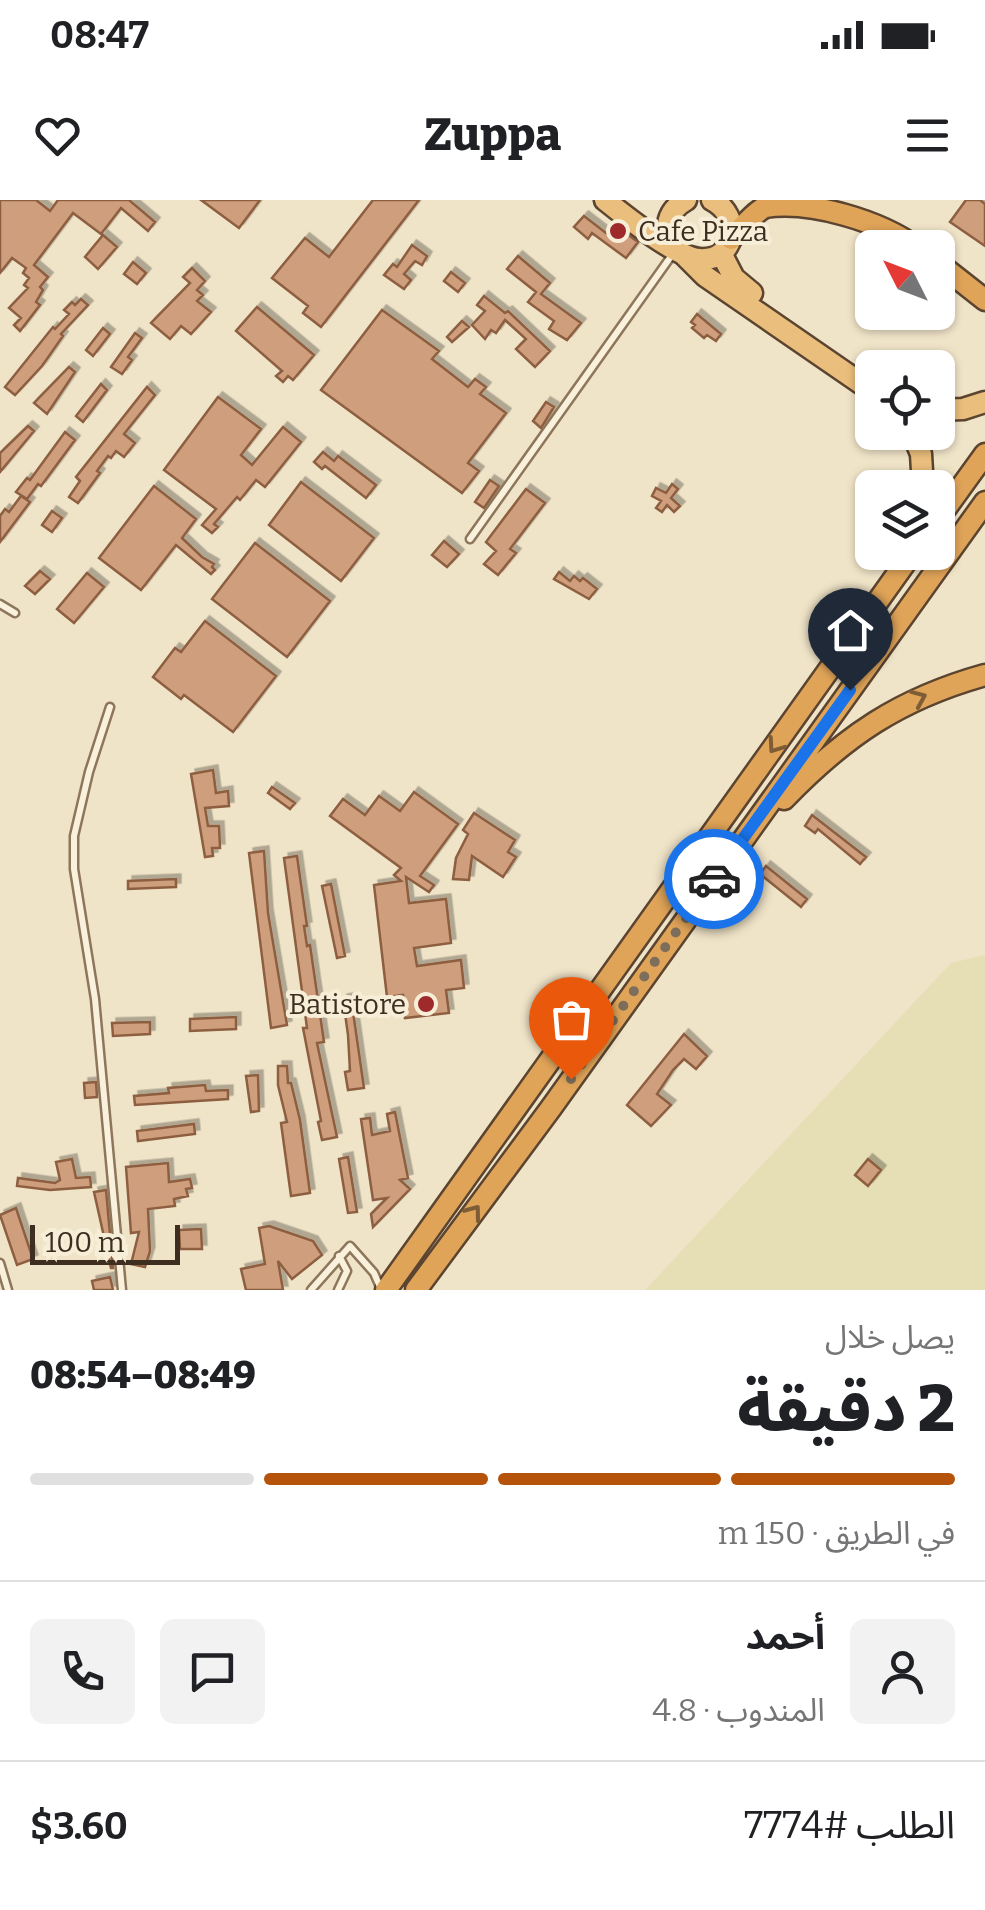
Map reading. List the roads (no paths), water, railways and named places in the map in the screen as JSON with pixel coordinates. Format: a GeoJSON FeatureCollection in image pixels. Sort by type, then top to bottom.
{"type":"FeatureCollection","features":[{"type":"Feature","properties":{"kind":"highway"},"geometry":{"type":"LineString","coordinates":[[605,200],[656,239],[702,259],[726,246],[753,216],[771,205],[819,203],[868,218],[888,230]]}},
{"type":"Feature","properties":{"kind":"highway"},"geometry":{"type":"LineString","coordinates":[[686,200],[674,209],[668,224],[678,249],[706,276],[855,379]]}},
{"type":"Feature","properties":{"kind":"highway"},"geometry":{"type":"LineString","coordinates":[[712,200],[729,214],[732,222],[726,246],[727,268],[740,286],[855,365]]}},
{"type":"Feature","properties":{"kind":"highway"},"geometry":{"type":"LineString","coordinates":[[835,200],[871,212],[900,230]]}},
{"type":"Feature","properties":{"kind":"highway"},"geometry":{"type":"LineString","coordinates":[[955,268],[985,290]]}},
{"type":"Feature","properties":{"kind":"highway"},"geometry":{"type":"LineString","coordinates":[[955,276],[985,300]]}},
{"type":"Feature","properties":{"kind":"highway"},"geometry":{"type":"LineString","coordinates":[[955,409],[985,402]]}},
{"type":"Feature","properties":{"kind":"highway"},"geometry":{"type":"LineString","coordinates":[[955,495],[985,454]]}},
{"type":"Feature","properties":{"kind":"highway"},"geometry":{"type":"LineString","coordinates":[[416,1290],[985,502]]}},
{"type":"Feature","properties":{"kind":"highway"},"geometry":{"type":"LineString","coordinates":[[888,587],[895,570]]}},
{"type":"Feature","properties":{"kind":"highway"},"geometry":{"type":"LineString","coordinates":[[384,1290],[900,570]]}},
{"type":"Feature","properties":{"kind":"highway"},"geometry":{"type":"LineString","coordinates":[[737,847],[818,764],[862,728],[914,699],[985,674]]}},
{"type":"Feature","properties":{"kind":"lane"},"geometry":{"type":"LineString","coordinates":[[470,539],[678,249]]}},
{"type":"Feature","properties":{"kind":"lane"},"geometry":{"type":"LineString","coordinates":[[0,604],[14,613]]}},
{"type":"Feature","properties":{"kind":"lane"},"geometry":{"type":"LineString","coordinates":[[110,707],[78,820],[74,869],[95,999],[122,1290]]}},
{"type":"Feature","properties":{"kind":"lane"},"geometry":{"type":"LineString","coordinates":[[310,1290],[346,1248],[354,1248],[384,1290]]}},
{"type":"Feature","properties":{"kind":"lane"},"geometry":{"type":"LineString","coordinates":[[338,1256],[348,1271],[338,1290]]}},
{"type":"Feature","properties":{"kind":"lane"},"geometry":{"type":"LineString","coordinates":[[0,1263],[8,1290]]}},
{"type":"Feature","properties":{"kind":"place","name":"Cafe Pizza"},"geometry":{"type":"Point","coordinates":[618,231]}},
{"type":"Feature","properties":{"kind":"place","name":"Batistore"},"geometry":{"type":"Point","coordinates":[426,1004]}}]}
